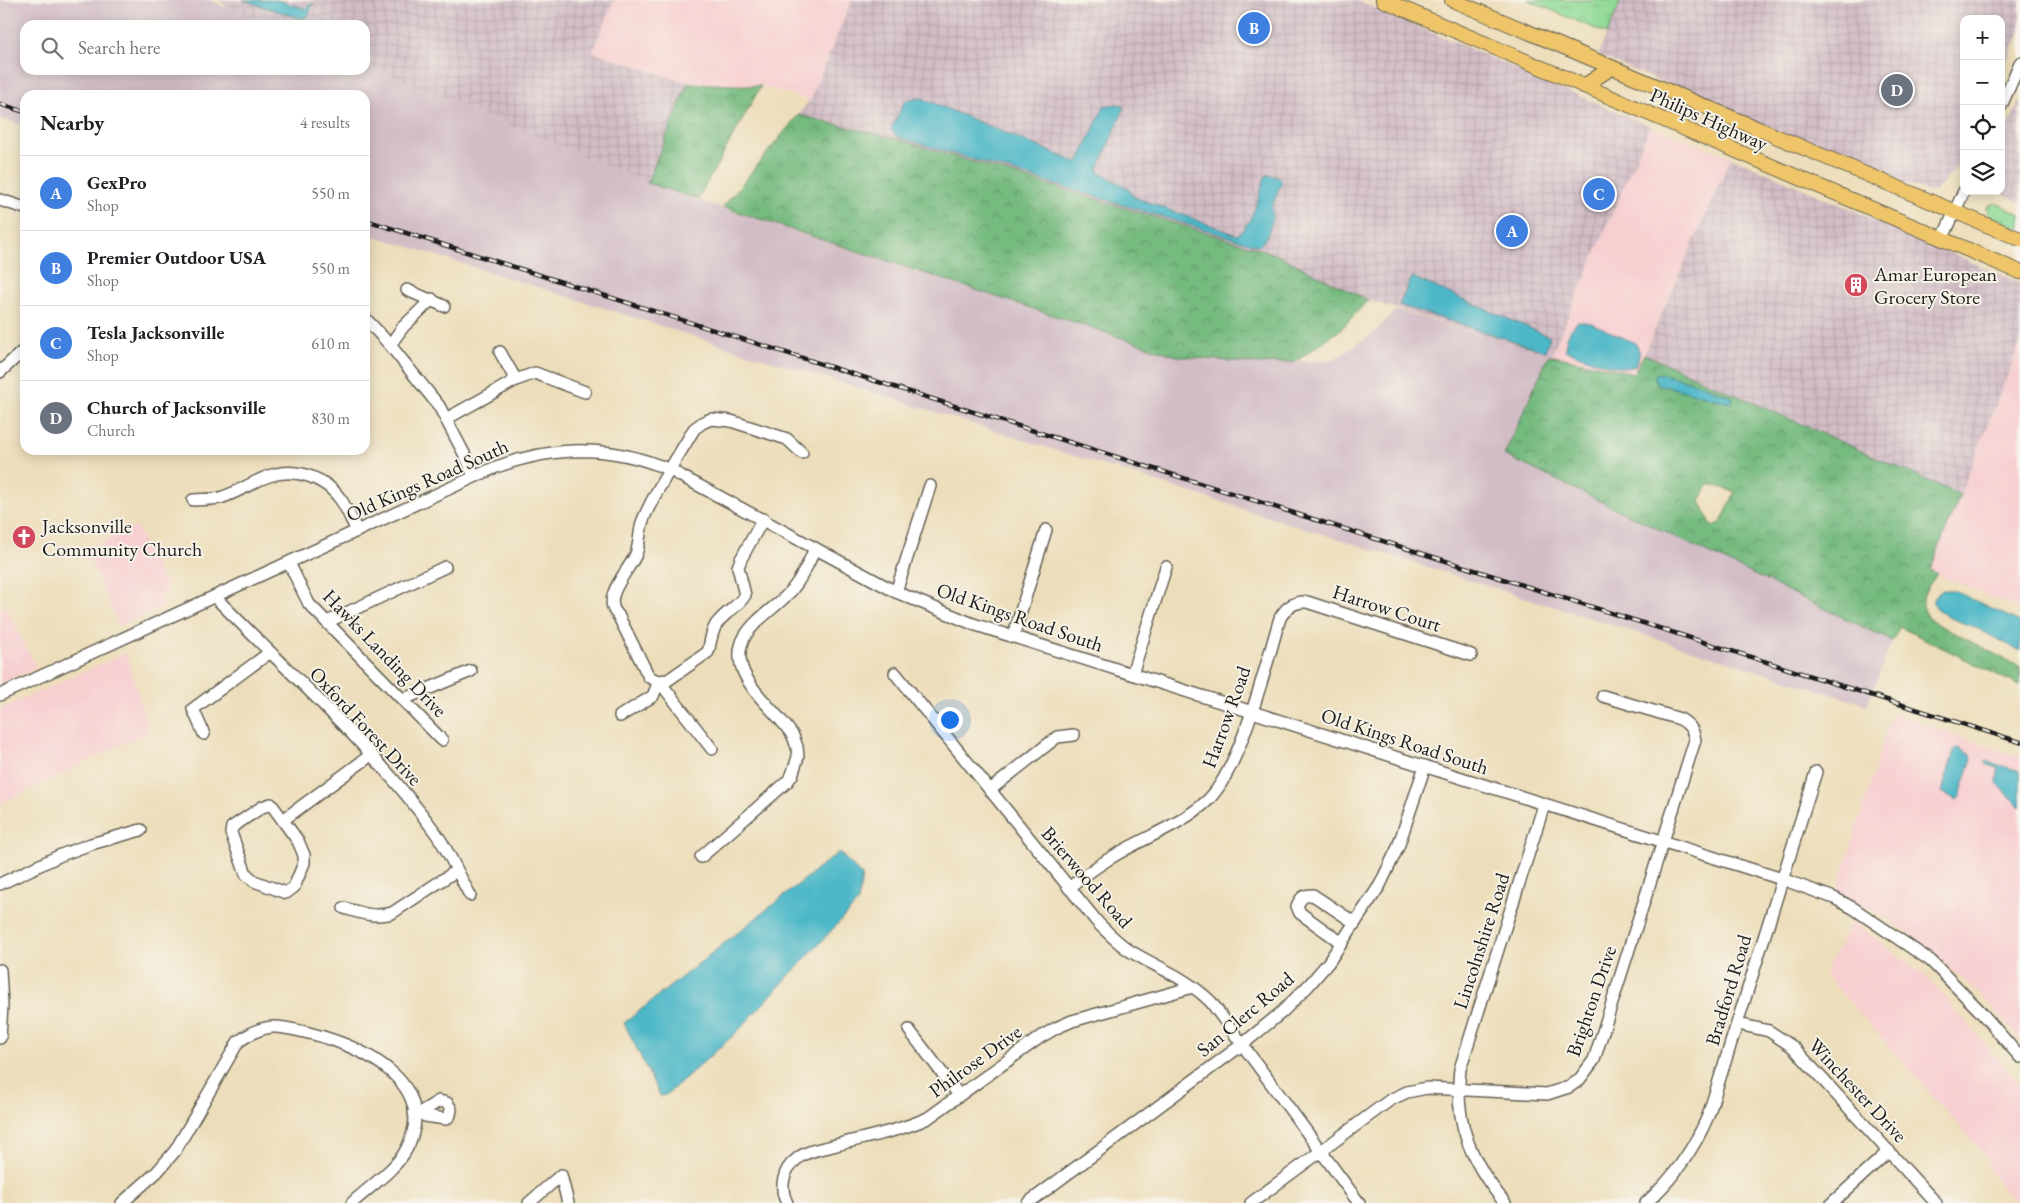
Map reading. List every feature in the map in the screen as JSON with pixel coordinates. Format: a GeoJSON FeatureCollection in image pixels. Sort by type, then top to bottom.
{"type":"FeatureCollection","features":[{"type":"Feature","properties":{"kind":"main road","name":"Philips Highway"},"geometry":{"type":"LineString","coordinates":[[1383,0],[2020,272]]}},
{"type":"Feature","properties":{"kind":"main road","name":"Philips Highway"},"geometry":{"type":"LineString","coordinates":[[1452,0],[2020,239]]}},
{"type":"Feature","properties":{"kind":"main road"},"geometry":{"type":"LineString","coordinates":[[1584,86],[1611,68]]}},
{"type":"Feature","properties":{"kind":"street"},"geometry":{"type":"LineString","coordinates":[[2001,105],[2020,63]]}},
{"type":"Feature","properties":{"kind":"street"},"geometry":{"type":"LineString","coordinates":[[1942,240],[1962,195]]}},
{"type":"Feature","properties":{"kind":"street"},"geometry":{"type":"LineString","coordinates":[[0,200],[20,206]]}},
{"type":"Feature","properties":{"kind":"street"},"geometry":{"type":"LineString","coordinates":[[408,290],[432,299],[444,306]]}},
{"type":"Feature","properties":{"kind":"street"},"geometry":{"type":"LineString","coordinates":[[390,345],[403,327],[432,299]]}},
{"type":"Feature","properties":{"kind":"street"},"geometry":{"type":"LineString","coordinates":[[370,323],[390,345],[439,406],[474,476]]}},
{"type":"Feature","properties":{"kind":"street"},"geometry":{"type":"LineString","coordinates":[[500,352],[516,380]]}},
{"type":"Feature","properties":{"kind":"street"},"geometry":{"type":"LineString","coordinates":[[0,372],[20,354]]}},
{"type":"Feature","properties":{"kind":"street"},"geometry":{"type":"LineString","coordinates":[[446,419],[516,380],[535,373],[585,392]]}},
{"type":"Feature","properties":{"kind":"street"},"geometry":{"type":"LineString","coordinates":[[763,519],[738,567],[745,595],[742,600],[718,621],[713,631],[708,652],[668,680],[659,681],[649,677],[612,606],[613,594],[636,553],[644,518],[694,429],[702,423],[712,420],[731,421],[787,439],[802,453]]}},
{"type":"Feature","properties":{"kind":"street","name":"Old Kings Road South"},"geometry":{"type":"LineString","coordinates":[[0,695],[474,476],[514,460],[560,451],[617,454],[643,460],[670,470],[896,592],[930,608],[1013,637],[1782,879],[1834,898],[1853,908],[1931,961],[1979,1010],[2020,1057]]}},
{"type":"Feature","properties":{"kind":"street"},"geometry":{"type":"LineString","coordinates":[[193,500],[219,498],[269,476],[283,472],[298,473],[326,483],[342,500],[356,531]]}},
{"type":"Feature","properties":{"kind":"street"},"geometry":{"type":"LineString","coordinates":[[896,592],[930,486]]}},
{"type":"Feature","properties":{"kind":"street"},"geometry":{"type":"LineString","coordinates":[[1013,637],[1046,530]]}},
{"type":"Feature","properties":{"kind":"street"},"geometry":{"type":"LineString","coordinates":[[701,857],[787,782],[796,764],[797,747],[793,736],[749,681],[742,667],[741,647],[752,625],[789,593],[798,581],[815,548]]}},
{"type":"Feature","properties":{"kind":"street","name":"Hawks Landing Drive"},"geometry":{"type":"LineString","coordinates":[[289,563],[309,604],[442,740]]}},
{"type":"Feature","properties":{"kind":"street"},"geometry":{"type":"LineString","coordinates":[[1132,674],[1166,567]]}},
{"type":"Feature","properties":{"kind":"street"},"geometry":{"type":"LineString","coordinates":[[327,622],[445,568]]}},
{"type":"Feature","properties":{"kind":"street","name":"Oxford Forest Drive"},"geometry":{"type":"LineString","coordinates":[[215,597],[371,755],[417,808],[436,834],[470,894]]}},
{"type":"Feature","properties":{"kind":"street","name":"Harrow Court"},"geometry":{"type":"LineString","coordinates":[[1292,604],[1308,602],[1471,655]]}},
{"type":"Feature","properties":{"kind":"street","name":"Harrow Road"},"geometry":{"type":"LineString","coordinates":[[1068,888],[1100,864],[1166,829],[1206,802],[1219,788],[1233,763],[1280,618],[1292,604]]}},
{"type":"Feature","properties":{"kind":"street"},"geometry":{"type":"LineString","coordinates":[[204,734],[193,709],[269,653]]}},
{"type":"Feature","properties":{"kind":"street"},"geometry":{"type":"LineString","coordinates":[[404,699],[471,670]]}},
{"type":"Feature","properties":{"kind":"street","name":"Brierwood Road"},"geometry":{"type":"LineString","coordinates":[[895,673],[1068,888],[1110,936],[1130,951],[1155,963],[1193,987],[1212,1002],[1359,1203]]}},
{"type":"Feature","properties":{"kind":"street"},"geometry":{"type":"LineString","coordinates":[[620,716],[653,696],[659,681]]}},
{"type":"Feature","properties":{"kind":"street"},"geometry":{"type":"LineString","coordinates":[[659,681],[712,749]]}},
{"type":"Feature","properties":{"kind":"street","name":"Brighton Drive"},"geometry":{"type":"LineString","coordinates":[[1251,1203],[1320,1150],[1390,1100],[1407,1092],[1427,1088],[1547,1094],[1568,1087],[1588,1071],[1594,1060],[1695,740],[1694,731],[1680,719],[1603,696]]}},
{"type":"Feature","properties":{"kind":"street"},"geometry":{"type":"LineString","coordinates":[[990,790],[1057,737],[1074,735]]}},
{"type":"Feature","properties":{"kind":"street"},"geometry":{"type":"LineString","coordinates":[[283,820],[371,755]]}},
{"type":"Feature","properties":{"kind":"street","name":"San Clerc Road"},"geometry":{"type":"LineString","coordinates":[[1028,1203],[1242,1044],[1282,1012],[1309,985],[1342,943],[1380,885],[1398,846],[1425,766]]}},
{"type":"Feature","properties":{"kind":"street","name":"Bradford Road"},"geometry":{"type":"LineString","coordinates":[[1646,1203],[1668,1183],[1694,1147],[1708,1116],[1816,772]]}},
{"type":"Feature","properties":{"kind":"street"},"geometry":{"type":"LineString","coordinates":[[271,804],[283,820],[303,848],[304,863],[294,887],[286,893],[254,881],[246,874],[231,833],[232,827],[262,807],[271,804]]}},
{"type":"Feature","properties":{"kind":"street","name":"Lincolnshire Road"},"geometry":{"type":"LineString","coordinates":[[1505,1203],[1480,1170],[1468,1144],[1461,1120],[1458,1089],[1460,1069],[1544,805]]}},
{"type":"Feature","properties":{"kind":"street"},"geometry":{"type":"LineString","coordinates":[[0,884],[90,844],[141,830]]}},
{"type":"Feature","properties":{"kind":"street"},"geometry":{"type":"LineString","coordinates":[[344,908],[380,917],[392,913],[456,871]]}},
{"type":"Feature","properties":{"kind":"street"},"geometry":{"type":"LineString","coordinates":[[1342,943],[1300,913],[1297,906],[1300,899],[1306,895],[1314,895],[1355,923]]}},
{"type":"Feature","properties":{"kind":"street"},"geometry":{"type":"LineString","coordinates":[[0,970],[2,1006],[0,1038]]}},
{"type":"Feature","properties":{"kind":"street","name":"Philrose Drive"},"geometry":{"type":"LineString","coordinates":[[787,1203],[782,1192],[785,1174],[796,1159],[805,1154],[909,1127],[928,1118],[1039,1038],[1072,1021],[1193,987]]}},
{"type":"Feature","properties":{"kind":"street","name":"Winchester Drive"},"geometry":{"type":"LineString","coordinates":[[1738,1024],[1769,1031],[1793,1047],[1936,1203]]}},
{"type":"Feature","properties":{"kind":"street"},"geometry":{"type":"LineString","coordinates":[[122,1203],[171,1157],[186,1136],[238,1042],[252,1032],[273,1026],[334,1039],[350,1046],[385,1067],[399,1078],[418,1112],[406,1151],[395,1165],[352,1203]]}},
{"type":"Feature","properties":{"kind":"street"},"geometry":{"type":"LineString","coordinates":[[909,1030],[959,1095]]}},
{"type":"Feature","properties":{"kind":"street"},"geometry":{"type":"LineString","coordinates":[[1832,1203],[1889,1151]]}},
{"type":"Feature","properties":{"kind":"street"},"geometry":{"type":"LineString","coordinates":[[529,1203],[561,1175],[568,1203]]}},
{"type":"Feature","properties":{"kind":"shaded area"},"geometry":{"type":"Polygon","coordinates":[[[0,0],[209,0],[257,20],[20,20],[20,75],[370,75],[370,67],[647,183],[1177,356],[1259,364],[1333,360],[1374,333],[1396,310],[1549,355],[1505,455],[1892,641],[1867,705],[370,235],[370,90],[20,90],[20,124],[0,118],[0,0]]]}},
{"type":"Feature","properties":{"kind":"shaded area"},"geometry":{"type":"Polygon","coordinates":[[[221,0],[614,0],[593,52],[688,83],[647,183],[370,67],[370,20],[257,20],[228,8],[221,0]]]}},
{"type":"Feature","properties":{"kind":"shaded area"},"geometry":{"type":"Polygon","coordinates":[[[614,0],[852,0],[810,100],[761,86],[688,83],[593,52],[614,0]]]}},
{"type":"Feature","properties":{"kind":"shaded area"},"geometry":{"type":"Polygon","coordinates":[[[852,0],[1356,0],[1650,126],[1551,356],[1368,300],[1273,253],[900,140],[798,115],[810,100],[852,0]],[[907,100],[891,129],[898,137],[1259,246],[1282,182],[1265,177],[1254,210],[1243,231],[1238,235],[1134,197],[1128,188],[1100,173],[1098,169],[1123,111],[1104,106],[1078,163],[932,102],[907,100]],[[1400,305],[1544,351],[1550,337],[1400,305]]]}},
{"type":"Feature","properties":{"kind":"shaded area"},"geometry":{"type":"Polygon","coordinates":[[[1621,0],[2020,0],[2020,31],[2005,65],[2005,15],[1960,15],[1960,164],[1936,191],[1930,192],[1877,173],[1598,55],[1621,0]]]}},
{"type":"Feature","properties":{"kind":"shaded area"},"geometry":{"type":"Polygon","coordinates":[[[2020,99],[2020,202],[2005,195],[2005,134],[2020,99]]]}},
{"type":"Feature","properties":{"kind":"shaded area"},"geometry":{"type":"Polygon","coordinates":[[[1650,126],[1731,157],[1635,373],[1551,356],[1650,126]]]}},
{"type":"Feature","properties":{"kind":"shaded area"},"geometry":{"type":"Polygon","coordinates":[[[1731,157],[2020,283],[2020,343],[1960,495],[1644,354],[1731,157]]]}},
{"type":"Feature","properties":{"kind":"shaded area"},"geometry":{"type":"Polygon","coordinates":[[[2020,343],[2020,609],[1930,571],[2020,343]]]}},
{"type":"Feature","properties":{"kind":"shaded area"},"geometry":{"type":"Polygon","coordinates":[[[136,527],[168,590],[158,595],[163,606],[119,626],[85,550],[136,527]]]}},
{"type":"Feature","properties":{"kind":"shaded area"},"geometry":{"type":"Polygon","coordinates":[[[0,603],[2,608],[6,607],[36,668],[0,684],[0,603]]]}},
{"type":"Feature","properties":{"kind":"shaded area"},"geometry":{"type":"Polygon","coordinates":[[[126,653],[149,731],[0,804],[0,709],[126,653]]]}},
{"type":"Feature","properties":{"kind":"shaded area"},"geometry":{"type":"Polygon","coordinates":[[[1892,713],[2020,758],[2020,1039],[1982,996],[1918,940],[1891,921],[1837,892],[1892,713]]]}},
{"type":"Feature","properties":{"kind":"shaded area"},"geometry":{"type":"Polygon","coordinates":[[[1852,921],[1926,976],[2020,1085],[2020,1203],[2016,1203],[1986,1167],[1989,1160],[1824,973],[1852,921]]]}},
{"type":"Feature","properties":{"kind":"green space"},"geometry":{"type":"Polygon","coordinates":[[[1528,0],[1621,0],[1607,34],[1528,0]]]}},
{"type":"Feature","properties":{"kind":"green space"},"geometry":{"type":"Polygon","coordinates":[[[688,83],[761,86],[698,199],[647,183],[688,83]]]}},
{"type":"Feature","properties":{"kind":"green space"},"geometry":{"type":"Polygon","coordinates":[[[798,115],[900,140],[1273,253],[1368,300],[1341,329],[1295,362],[1259,364],[1177,356],[723,207],[798,115]]]}},
{"type":"Feature","properties":{"kind":"green space"},"geometry":{"type":"Polygon","coordinates":[[[1996,203],[2020,214],[2020,229],[1989,216],[1987,207],[1996,203]]]}},
{"type":"Feature","properties":{"kind":"green space"},"geometry":{"type":"Polygon","coordinates":[[[1644,354],[1960,495],[1930,570],[1937,574],[1925,592],[1924,608],[1931,621],[2020,667],[2020,686],[1900,627],[1892,641],[1504,455],[1549,355],[1634,373],[1644,354]],[[1658,373],[1657,384],[1731,403],[1733,398],[1703,385],[1658,373]],[[1709,484],[1700,501],[1712,526],[1721,523],[1735,492],[1709,484]]]}},
{"type":"Feature","properties":{"kind":"water"},"geometry":{"type":"Polygon","coordinates":[[[243,0],[277,0],[306,9],[311,3],[313,4],[308,16],[302,19],[243,0]]]}},
{"type":"Feature","properties":{"kind":"water"},"geometry":{"type":"Polygon","coordinates":[[[921,98],[1078,163],[1104,106],[1123,105],[1123,111],[1098,169],[1100,173],[1128,188],[1134,197],[1237,235],[1243,230],[1251,217],[1265,177],[1268,175],[1278,177],[1282,182],[1271,208],[1270,228],[1259,246],[898,137],[891,129],[905,101],[921,98]]]}},
{"type":"Feature","properties":{"kind":"water"},"geometry":{"type":"Polygon","coordinates":[[[1412,277],[1550,337],[1545,351],[1399,305],[1412,277]]]}},
{"type":"Feature","properties":{"kind":"water"},"geometry":{"type":"Polygon","coordinates":[[[1578,321],[1591,323],[1635,343],[1639,357],[1635,366],[1628,368],[1610,366],[1565,350],[1568,334],[1578,321]]]}},
{"type":"Feature","properties":{"kind":"water"},"geometry":{"type":"Polygon","coordinates":[[[1658,373],[1703,385],[1733,398],[1731,403],[1657,384],[1654,376],[1658,373]]]}},
{"type":"Feature","properties":{"kind":"water"},"geometry":{"type":"Polygon","coordinates":[[[1943,590],[1953,590],[2020,622],[2020,651],[1976,628],[1948,617],[1937,609],[1934,597],[1943,590]]]}},
{"type":"Feature","properties":{"kind":"water"},"geometry":{"type":"Polygon","coordinates":[[[1958,748],[1971,755],[1972,758],[1957,800],[1942,792],[1954,750],[1958,748]]]}},
{"type":"Feature","properties":{"kind":"water"},"geometry":{"type":"Polygon","coordinates":[[[1985,761],[2020,771],[2020,808],[1997,783],[1997,768],[1986,764],[1985,761]]]}},
{"type":"Feature","properties":{"kind":"water"},"geometry":{"type":"Polygon","coordinates":[[[839,852],[862,876],[858,902],[735,1034],[666,1095],[660,1096],[624,1023],[839,852]]]}},
{"type":"Feature","properties":{"kind":"railway"},"geometry":{"type":"LineString","coordinates":[[0,104],[20,110]]}},
{"type":"Feature","properties":{"kind":"railway"},"geometry":{"type":"LineString","coordinates":[[370,222],[2020,742]]}},
{"type":"Feature","properties":{"kind":"place","name":"Premier Outdoor USA"},"geometry":{"type":"Point","coordinates":[1254,28]}},
{"type":"Feature","properties":{"kind":"place","name":"Church of Jacksonville"},"geometry":{"type":"Point","coordinates":[1897,90]}},
{"type":"Feature","properties":{"kind":"place","name":"Tesla Jacksonville"},"geometry":{"type":"Point","coordinates":[1599,194]}},
{"type":"Feature","properties":{"kind":"place","name":"GexPro"},"geometry":{"type":"Point","coordinates":[1512,231]}},
{"type":"Feature","properties":{"kind":"place","name":"Amar European Grocery Store"},"geometry":{"type":"Point","coordinates":[1856,285]}},
{"type":"Feature","properties":{"kind":"place","name":"Jacksonville Community Church"},"geometry":{"type":"Point","coordinates":[24,537]}}]}
